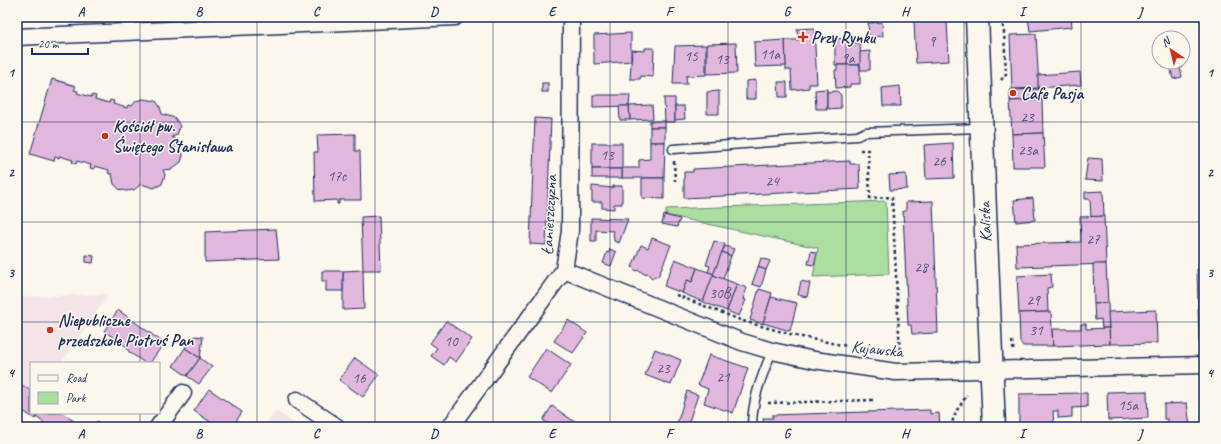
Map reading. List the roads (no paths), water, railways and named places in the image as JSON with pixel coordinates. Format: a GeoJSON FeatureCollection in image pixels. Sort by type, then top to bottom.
{"type":"FeatureCollection","features":[{"type":"Feature","properties":{"kind":"street"},"geometry":{"type":"LineString","coordinates":[[17,37],[455,17]]}},
{"type":"Feature","properties":{"kind":"street","name":"Łanieszczyzna"},"geometry":{"type":"LineString","coordinates":[[450,427],[564,270],[570,231],[571,17]]}},
{"type":"Feature","properties":{"kind":"street","name":"Kaliska"},"geometry":{"type":"LineString","coordinates":[[977,17],[994,427]]}},
{"type":"Feature","properties":{"kind":"street","name":"Kujawska"},"geometry":{"type":"LineString","coordinates":[[564,270],[742,342],[772,351],[885,371],[1204,365]]}},
{"type":"Feature","properties":{"kind":"street"},"geometry":{"type":"LineString","coordinates":[[158,427],[183,393]]}},
{"type":"Feature","properties":{"kind":"street"},"geometry":{"type":"LineString","coordinates":[[297,400],[337,427]]}},
{"type":"Feature","properties":{"kind":"lane"},"geometry":{"type":"LineString","coordinates":[[673,149],[853,137],[866,132],[981,128]]}},
{"type":"Feature","properties":{"kind":"lane"},"geometry":{"type":"LineString","coordinates":[[752,427],[753,404],[757,388],[772,351]]}},
{"type":"Feature","properties":{"kind":"place","name":"Przy Rynku"},"geometry":{"type":"Point","coordinates":[803,37]}},
{"type":"Feature","properties":{"kind":"place","name":"Cafe Pasja"},"geometry":{"type":"Point","coordinates":[1013,93]}},
{"type":"Feature","properties":{"kind":"place","name":"Kościół pw. Świętego Stanisława"},"geometry":{"type":"Point","coordinates":[105,136]}},
{"type":"Feature","properties":{"kind":"place","name":"Niepubliczne przedszkole Piotruś Pan"},"geometry":{"type":"Point","coordinates":[50,330]}}]}
